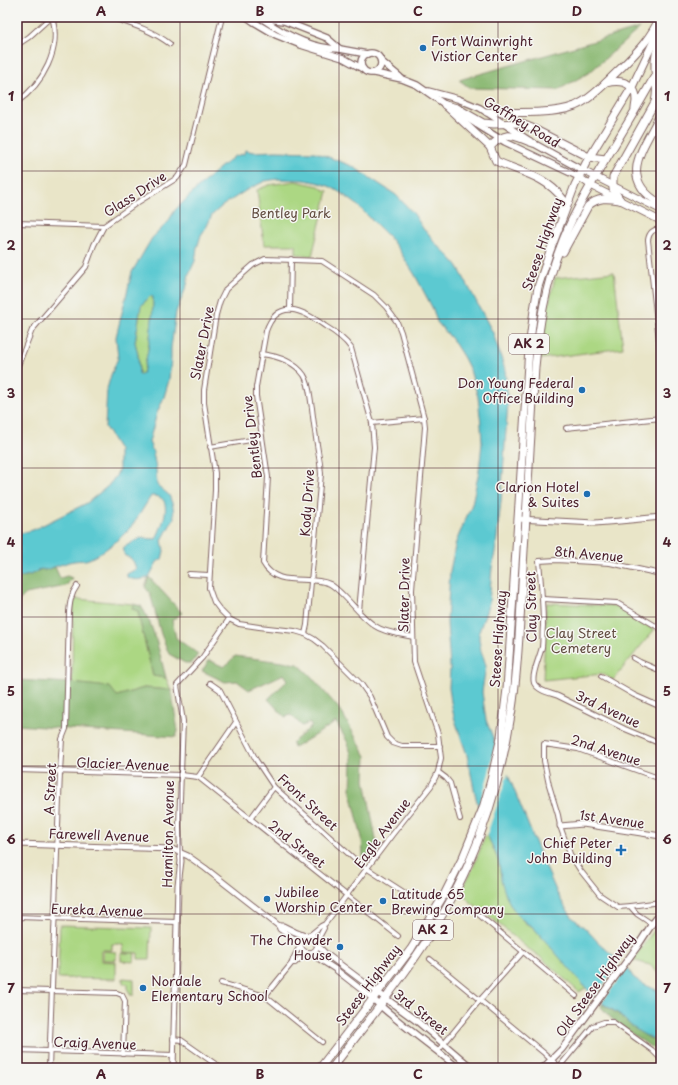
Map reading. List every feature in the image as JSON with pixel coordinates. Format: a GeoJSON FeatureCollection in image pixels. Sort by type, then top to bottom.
{"type":"FeatureCollection","features":[{"type":"Feature","properties":{"kind":"highway"},"geometry":{"type":"LineString","coordinates":[[487,112],[560,110],[575,106],[587,99],[605,84],[644,45],[660,17]]}},
{"type":"Feature","properties":{"kind":"highway","name":"AK 2"},"geometry":{"type":"LineString","coordinates":[[582,170],[632,86],[661,26]]}},
{"type":"Feature","properties":{"kind":"highway"},"geometry":{"type":"LineString","coordinates":[[620,200],[615,192],[613,177],[655,102],[657,89],[656,54],[661,38]]}},
{"type":"Feature","properties":{"kind":"highway","name":"AK 2"},"geometry":{"type":"LineString","coordinates":[[596,177],[661,63]]}},
{"type":"Feature","properties":{"kind":"highway"},"geometry":{"type":"LineString","coordinates":[[605,84],[621,82],[632,86],[636,99],[633,114]]}},
{"type":"Feature","properties":{"kind":"highway"},"geometry":{"type":"LineString","coordinates":[[445,105],[457,108],[483,123],[519,123],[589,157],[606,159]]}},
{"type":"Feature","properties":{"kind":"highway"},"geometry":{"type":"LineString","coordinates":[[445,105],[459,119],[480,135],[490,147],[496,161],[507,167],[532,175],[548,183],[563,198],[561,211],[546,253],[538,287]]}},
{"type":"Feature","properties":{"kind":"highway"},"geometry":{"type":"LineString","coordinates":[[661,113],[638,156],[636,173],[644,192],[661,204]]}},
{"type":"Feature","properties":{"kind":"highway"},"geometry":{"type":"LineString","coordinates":[[490,147],[498,138],[508,134],[533,143]]}},
{"type":"Feature","properties":{"kind":"highway","name":"Steese Highway"},"geometry":{"type":"LineString","coordinates":[[320,1068],[420,935],[444,895],[472,836],[491,780],[501,737],[507,689],[528,348],[538,287],[550,251],[582,170]]}},
{"type":"Feature","properties":{"kind":"highway","name":"Steese Highway"},"geometry":{"type":"LineString","coordinates":[[332,1068],[417,954],[441,917],[468,865],[489,810],[506,745],[516,676],[537,344],[544,299],[559,249],[566,232],[590,185],[596,177]]}},
{"type":"Feature","properties":{"kind":"highway"},"geometry":{"type":"LineString","coordinates":[[548,285],[567,243],[588,206],[605,198],[620,200]]}},
{"type":"Feature","properties":{"kind":"main road"},"geometry":{"type":"LineString","coordinates":[[247,17],[276,35],[301,45],[343,58],[369,73],[374,73],[379,70],[381,61],[376,55],[340,48],[329,49],[280,31],[261,18]]}},
{"type":"Feature","properties":{"kind":"main road"},"geometry":{"type":"LineString","coordinates":[[253,17],[284,21],[327,38],[340,48]]}},
{"type":"Feature","properties":{"kind":"main road"},"geometry":{"type":"LineString","coordinates":[[363,69],[361,60],[367,54]]}},
{"type":"Feature","properties":{"kind":"main road","name":"Gaffney Road"},"geometry":{"type":"LineString","coordinates":[[381,61],[402,79]]}},
{"type":"Feature","properties":{"kind":"main road","name":"Gaffney Road"},"geometry":{"type":"LineString","coordinates":[[374,73],[402,79],[425,90],[458,99],[480,108],[533,143],[582,170]]}},
{"type":"Feature","properties":{"kind":"main road","name":"Gaffney Road"},"geometry":{"type":"LineString","coordinates":[[425,90],[437,101],[498,138],[579,177]]}},
{"type":"Feature","properties":{"kind":"main road"},"geometry":{"type":"LineString","coordinates":[[582,170],[661,210]]}},
{"type":"Feature","properties":{"kind":"main road"},"geometry":{"type":"LineString","coordinates":[[579,177],[590,185],[661,221]]}},
{"type":"Feature","properties":{"kind":"main road","name":"Old Steese Highway"},"geometry":{"type":"LineString","coordinates":[[544,1068],[562,1049],[661,913]]}},
{"type":"Feature","properties":{"kind":"main road","name":"3rd Street"},"geometry":{"type":"LineString","coordinates":[[377,992],[418,1022],[472,1068]]}},
{"type":"Feature","properties":{"kind":"main road","name":"3rd Street"},"geometry":{"type":"LineString","coordinates":[[372,998],[458,1068]]}},
{"type":"Feature","properties":{"kind":"street"},"geometry":{"type":"LineString","coordinates":[[17,45],[29,37],[52,17],[55,29],[54,48],[48,64],[37,83],[26,96],[17,102]]}},
{"type":"Feature","properties":{"kind":"street"},"geometry":{"type":"LineString","coordinates":[[110,17],[142,27],[156,34],[170,44]]}},
{"type":"Feature","properties":{"kind":"street","name":"Glass Drive"},"geometry":{"type":"LineString","coordinates":[[17,368],[32,330],[86,267],[94,245],[104,226],[135,204],[168,185],[182,172],[186,165],[222,17]]}},
{"type":"Feature","properties":{"kind":"street"},"geometry":{"type":"LineString","coordinates":[[17,222],[104,226]]}},
{"type":"Feature","properties":{"kind":"street"},"geometry":{"type":"LineString","coordinates":[[661,230],[652,230],[648,240],[661,360]]}},
{"type":"Feature","properties":{"kind":"street","name":"Slater Drive"},"geometry":{"type":"LineString","coordinates":[[265,259],[291,259],[322,261],[374,296],[386,307],[397,322],[401,332],[424,418],[424,439],[413,574],[414,662],[438,734],[440,746],[402,746],[393,743],[387,737],[376,707],[361,684],[314,638],[295,631],[239,624],[229,619],[220,610],[214,602],[209,588],[216,490],[204,390],[216,315],[220,301],[226,290],[253,265],[265,259]]}},
{"type":"Feature","properties":{"kind":"street"},"geometry":{"type":"LineString","coordinates":[[291,259],[290,309],[303,311],[347,342],[351,348],[374,432],[374,447],[359,611]]}},
{"type":"Feature","properties":{"kind":"street","name":"Bentley Drive"},"geometry":{"type":"LineString","coordinates":[[290,309],[272,317],[266,332],[256,387],[268,477],[263,563],[266,569],[280,578],[330,584],[373,625],[413,637]]}},
{"type":"Feature","properties":{"kind":"street","name":"Kody Drive"},"geometry":{"type":"LineString","coordinates":[[261,354],[283,358],[300,370],[307,381],[321,474],[308,625],[305,634]]}},
{"type":"Feature","properties":{"kind":"street"},"geometry":{"type":"LineString","coordinates":[[372,423],[424,418]]}},
{"type":"Feature","properties":{"kind":"street"},"geometry":{"type":"LineString","coordinates":[[566,428],[661,418]]}},
{"type":"Feature","properties":{"kind":"street"},"geometry":{"type":"LineString","coordinates":[[210,447],[262,438]]}},
{"type":"Feature","properties":{"kind":"street"},"geometry":{"type":"LineString","coordinates":[[518,519],[601,522],[661,517]]}},
{"type":"Feature","properties":{"kind":"street","name":"8th Avenue"},"geometry":{"type":"LineString","coordinates":[[539,561],[556,560],[610,563],[661,574]]}},
{"type":"Feature","properties":{"kind":"street","name":"Clay Street"},"geometry":{"type":"LineString","coordinates":[[539,561],[543,599],[542,646],[534,674],[534,681],[538,688],[547,692]]}},
{"type":"Feature","properties":{"kind":"street"},"geometry":{"type":"LineString","coordinates":[[189,574],[210,575]]}},
{"type":"Feature","properties":{"kind":"street","name":"A Street"},"geometry":{"type":"LineString","coordinates":[[49,1068],[60,772],[62,739],[66,729],[69,612],[72,592],[77,586]]}},
{"type":"Feature","properties":{"kind":"street"},"geometry":{"type":"LineString","coordinates":[[543,599],[617,603],[661,629]]}},
{"type":"Feature","properties":{"kind":"street","name":"Hamilton Avenue"},"geometry":{"type":"LineString","coordinates":[[173,1068],[178,885],[181,861],[181,775],[183,721],[176,685],[193,670],[229,619]]}},
{"type":"Feature","properties":{"kind":"street"},"geometry":{"type":"LineString","coordinates":[[633,658],[661,671]]}},
{"type":"Feature","properties":{"kind":"street"},"geometry":{"type":"LineString","coordinates":[[601,676],[634,695],[661,707]]}},
{"type":"Feature","properties":{"kind":"street","name":"Front Street"},"geometry":{"type":"LineString","coordinates":[[210,683],[220,690],[256,760],[274,787],[360,864],[405,893]]}},
{"type":"Feature","properties":{"kind":"street","name":"3rd Avenue"},"geometry":{"type":"LineString","coordinates":[[547,692],[661,744]]}},
{"type":"Feature","properties":{"kind":"street"},"geometry":{"type":"LineString","coordinates":[[181,775],[198,777],[236,722]]}},
{"type":"Feature","properties":{"kind":"street","name":"2nd Avenue"},"geometry":{"type":"LineString","coordinates":[[560,826],[545,770],[544,744],[578,749],[661,779]]}},
{"type":"Feature","properties":{"kind":"street","name":"Eagle Avenue"},"geometry":{"type":"LineString","coordinates":[[317,943],[324,926],[392,835],[431,786],[438,772],[441,758],[440,746]]}},
{"type":"Feature","properties":{"kind":"street","name":"Glacier Avenue"},"geometry":{"type":"LineString","coordinates":[[17,770],[181,775]]}},
{"type":"Feature","properties":{"kind":"street"},"geometry":{"type":"LineString","coordinates":[[438,772],[450,783],[460,819]]}},
{"type":"Feature","properties":{"kind":"street","name":"2nd Street"},"geometry":{"type":"LineString","coordinates":[[198,777],[398,936]]}},
{"type":"Feature","properties":{"kind":"street"},"geometry":{"type":"LineString","coordinates":[[250,819],[274,787]]}},
{"type":"Feature","properties":{"kind":"street","name":"1st Avenue"},"geometry":{"type":"LineString","coordinates":[[560,826],[582,824],[661,836]]}},
{"type":"Feature","properties":{"kind":"street"},"geometry":{"type":"LineString","coordinates":[[560,826],[570,854],[592,887],[600,894],[618,907],[661,902]]}},
{"type":"Feature","properties":{"kind":"street","name":"Farewell Avenue"},"geometry":{"type":"LineString","coordinates":[[17,844],[172,849],[180,853]]}},
{"type":"Feature","properties":{"kind":"street"},"geometry":{"type":"LineString","coordinates":[[180,853],[205,868],[279,926],[280,929],[300,944],[303,950],[308,952]]}},
{"type":"Feature","properties":{"kind":"street"},"geometry":{"type":"LineString","coordinates":[[630,906],[637,914],[652,924]]}},
{"type":"Feature","properties":{"kind":"street"},"geometry":{"type":"LineString","coordinates":[[472,911],[478,914],[576,996]]}},
{"type":"Feature","properties":{"kind":"street","name":"Eureka Avenue"},"geometry":{"type":"LineString","coordinates":[[17,917],[177,922]]}},
{"type":"Feature","properties":{"kind":"street"},"geometry":{"type":"LineString","coordinates":[[279,926],[315,937],[317,943],[314,951],[308,952],[295,963],[292,963]]}},
{"type":"Feature","properties":{"kind":"street","name":"Eagle Avenue"},"geometry":{"type":"LineString","coordinates":[[308,936],[317,931],[321,926],[324,926]]}},
{"type":"Feature","properties":{"kind":"street"},"geometry":{"type":"LineString","coordinates":[[265,996],[292,963],[292,960],[297,954],[301,940],[308,936]]}},
{"type":"Feature","properties":{"kind":"street","name":"3rd Street"},"geometry":{"type":"LineString","coordinates":[[317,943],[325,953],[377,992]]}},
{"type":"Feature","properties":{"kind":"street","name":"3rd Street"},"geometry":{"type":"LineString","coordinates":[[308,952],[335,969],[372,998]]}},
{"type":"Feature","properties":{"kind":"street"},"geometry":{"type":"LineString","coordinates":[[438,1051],[480,1000],[523,952]]}},
{"type":"Feature","properties":{"kind":"street"},"geometry":{"type":"LineString","coordinates":[[430,959],[560,1068],[593,1026],[604,1022],[613,1022],[652,1050],[661,1059]]}},
{"type":"Feature","properties":{"kind":"street"},"geometry":{"type":"LineString","coordinates":[[221,983],[265,996],[322,1042]]}},
{"type":"Feature","properties":{"kind":"street"},"geometry":{"type":"LineString","coordinates":[[17,990],[117,993],[122,995],[125,1001],[123,1054]]}},
{"type":"Feature","properties":{"kind":"street"},"geometry":{"type":"LineString","coordinates":[[173,1039],[181,1040],[220,1068]]}},
{"type":"Feature","properties":{"kind":"street","name":"Craig Avenue"},"geometry":{"type":"LineString","coordinates":[[17,1050],[173,1055]]}},
{"type":"Feature","properties":{"kind":"green space"},"geometry":{"type":"Polygon","coordinates":[[[640,28],[590,72],[558,90],[470,88],[459,80],[640,28]]]}},
{"type":"Feature","properties":{"kind":"green space","name":"Bentley Park"},"geometry":{"type":"Polygon","coordinates":[[[295,181],[319,186],[328,191],[312,256],[296,254],[296,245],[264,245],[257,190],[269,185],[295,181]]]}},
{"type":"Feature","properties":{"kind":"green space"},"geometry":{"type":"Polygon","coordinates":[[[614,272],[623,348],[540,359],[546,314],[555,278],[614,272]]]}},
{"type":"Feature","properties":{"kind":"green space"},"geometry":{"type":"Polygon","coordinates":[[[150,296],[153,297],[150,335],[143,373],[139,375],[138,355],[135,342],[141,306],[150,296]]]}},
{"type":"Feature","properties":{"kind":"green space"},"geometry":{"type":"Polygon","coordinates":[[[55,567],[60,578],[67,576],[72,578],[66,586],[26,594],[19,601],[17,651],[17,578],[30,575],[41,569],[45,570],[55,567]]]}},
{"type":"Feature","properties":{"kind":"green space"},"geometry":{"type":"Polygon","coordinates":[[[149,577],[182,613],[172,620],[176,638],[198,654],[192,663],[185,663],[169,654],[161,634],[150,593],[145,587],[149,577]]]}},
{"type":"Feature","properties":{"kind":"green space"},"geometry":{"type":"Polygon","coordinates":[[[77,599],[133,604],[133,609],[138,611],[153,676],[166,678],[171,690],[144,688],[117,696],[86,685],[72,683],[73,602],[77,599]]]}},
{"type":"Feature","properties":{"kind":"green space","name":"Clay Street Cemetery"},"geometry":{"type":"Polygon","coordinates":[[[547,603],[617,606],[654,630],[613,680],[603,674],[543,680],[547,603]]]}},
{"type":"Feature","properties":{"kind":"green space"},"geometry":{"type":"Polygon","coordinates":[[[133,604],[141,606],[150,622],[166,678],[153,676],[138,611],[132,609],[133,604]]]}},
{"type":"Feature","properties":{"kind":"green space"},"geometry":{"type":"Polygon","coordinates":[[[235,656],[298,664],[310,675],[341,711],[366,756],[365,780],[377,845],[366,859],[363,858],[362,838],[351,792],[352,758],[348,743],[336,722],[294,748],[292,743],[312,726],[309,723],[302,726],[291,715],[285,717],[268,699],[288,680],[284,674],[249,690],[237,681],[225,682],[202,671],[209,660],[224,667],[235,656]]]}},
{"type":"Feature","properties":{"kind":"green space"},"geometry":{"type":"Polygon","coordinates":[[[17,680],[110,687],[117,696],[144,688],[171,690],[178,731],[176,737],[17,725],[17,680]]]}},
{"type":"Feature","properties":{"kind":"green space"},"geometry":{"type":"Polygon","coordinates":[[[486,834],[498,860],[502,880],[511,906],[525,923],[533,927],[586,988],[579,992],[539,956],[526,947],[480,908],[471,903],[461,892],[473,868],[486,834]]]}},
{"type":"Feature","properties":{"kind":"green space"},"geometry":{"type":"Polygon","coordinates":[[[661,921],[661,976],[650,965],[632,960],[661,921]]]}},
{"type":"Feature","properties":{"kind":"green space"},"geometry":{"type":"Polygon","coordinates":[[[60,925],[151,928],[150,959],[138,959],[138,953],[123,952],[124,944],[112,944],[112,950],[101,950],[101,961],[116,962],[116,979],[58,978],[60,925]]]}},
{"type":"Feature","properties":{"kind":"green space"},"geometry":{"type":"Polygon","coordinates":[[[103,951],[116,952],[116,960],[103,960],[103,951]]]}},
{"type":"Feature","properties":{"kind":"green space"},"geometry":{"type":"Polygon","coordinates":[[[121,953],[135,953],[134,962],[121,961],[121,953]]]}},
{"type":"Feature","properties":{"kind":"green space"},"geometry":{"type":"Polygon","coordinates":[[[123,978],[134,979],[134,995],[130,995],[130,992],[128,991],[128,984],[123,984],[123,978]]]}},
{"type":"Feature","properties":{"kind":"green space"},"geometry":{"type":"Polygon","coordinates":[[[602,1004],[620,1015],[628,1023],[649,1038],[661,1041],[661,1054],[611,1018],[601,1007],[602,1004]]]}},
{"type":"Feature","properties":{"kind":"water"},"geometry":{"type":"Polygon","coordinates":[[[245,150],[253,152],[315,152],[352,166],[396,195],[414,214],[432,240],[457,265],[493,333],[505,370],[508,402],[501,501],[489,603],[479,632],[481,651],[486,666],[482,692],[486,720],[538,849],[557,893],[565,907],[573,918],[629,970],[633,977],[643,984],[661,992],[661,1041],[639,1032],[619,1014],[593,996],[533,927],[516,913],[505,893],[497,857],[486,834],[476,798],[467,755],[454,717],[449,687],[450,668],[447,622],[450,571],[456,542],[472,504],[479,471],[482,443],[478,397],[470,370],[464,358],[452,339],[437,322],[433,309],[415,275],[390,238],[355,203],[331,187],[320,183],[305,180],[278,179],[265,181],[245,191],[222,206],[212,215],[201,235],[195,261],[176,312],[171,348],[169,380],[157,413],[149,442],[153,452],[157,485],[169,495],[173,506],[174,518],[162,540],[164,551],[162,559],[157,562],[149,577],[138,580],[127,577],[127,574],[136,569],[132,560],[125,556],[123,551],[124,547],[140,538],[156,539],[161,527],[165,513],[165,506],[163,500],[159,497],[151,496],[132,525],[121,537],[102,552],[87,560],[71,562],[45,570],[41,569],[30,575],[17,578],[17,534],[33,530],[87,503],[108,486],[116,476],[119,469],[119,450],[105,427],[107,389],[118,358],[116,337],[132,272],[152,238],[168,222],[175,210],[222,166],[235,156],[244,154],[245,150]],[[150,296],[141,306],[135,342],[138,355],[139,375],[143,373],[149,345],[153,297],[150,296]]]}},
{"type":"Feature","properties":{"kind":"pier"},"geometry":{"type":"Polygon","coordinates":[[[496,742],[509,771],[486,837],[478,811],[496,742]]]}},
{"type":"Feature","properties":{"kind":"pier"},"geometry":{"type":"Polygon","coordinates":[[[620,961],[628,967],[600,1005],[593,999],[620,961]]]}},
{"type":"Feature","properties":{"kind":"place","name":"Fort Wainwright Vistior Center"},"geometry":{"type":"Point","coordinates":[423,48]}},
{"type":"Feature","properties":{"kind":"place","name":"Don Young Federal Office Building"},"geometry":{"type":"Point","coordinates":[582,390]}},
{"type":"Feature","properties":{"kind":"place","name":"Clarion Hotel & Suites"},"geometry":{"type":"Point","coordinates":[587,494]}},
{"type":"Feature","properties":{"kind":"place","name":"Chief Peter John Building"},"geometry":{"type":"Point","coordinates":[621,850]}},
{"type":"Feature","properties":{"kind":"place","name":"Jubilee Worship Center"},"geometry":{"type":"Point","coordinates":[267,899]}},
{"type":"Feature","properties":{"kind":"place","name":"Latitude 65 Brewing Company"},"geometry":{"type":"Point","coordinates":[383,901]}},
{"type":"Feature","properties":{"kind":"place","name":"The Chowder House"},"geometry":{"type":"Point","coordinates":[340,947]}},
{"type":"Feature","properties":{"kind":"place","name":"Nordale Elementary School"},"geometry":{"type":"Point","coordinates":[143,988]}}]}
